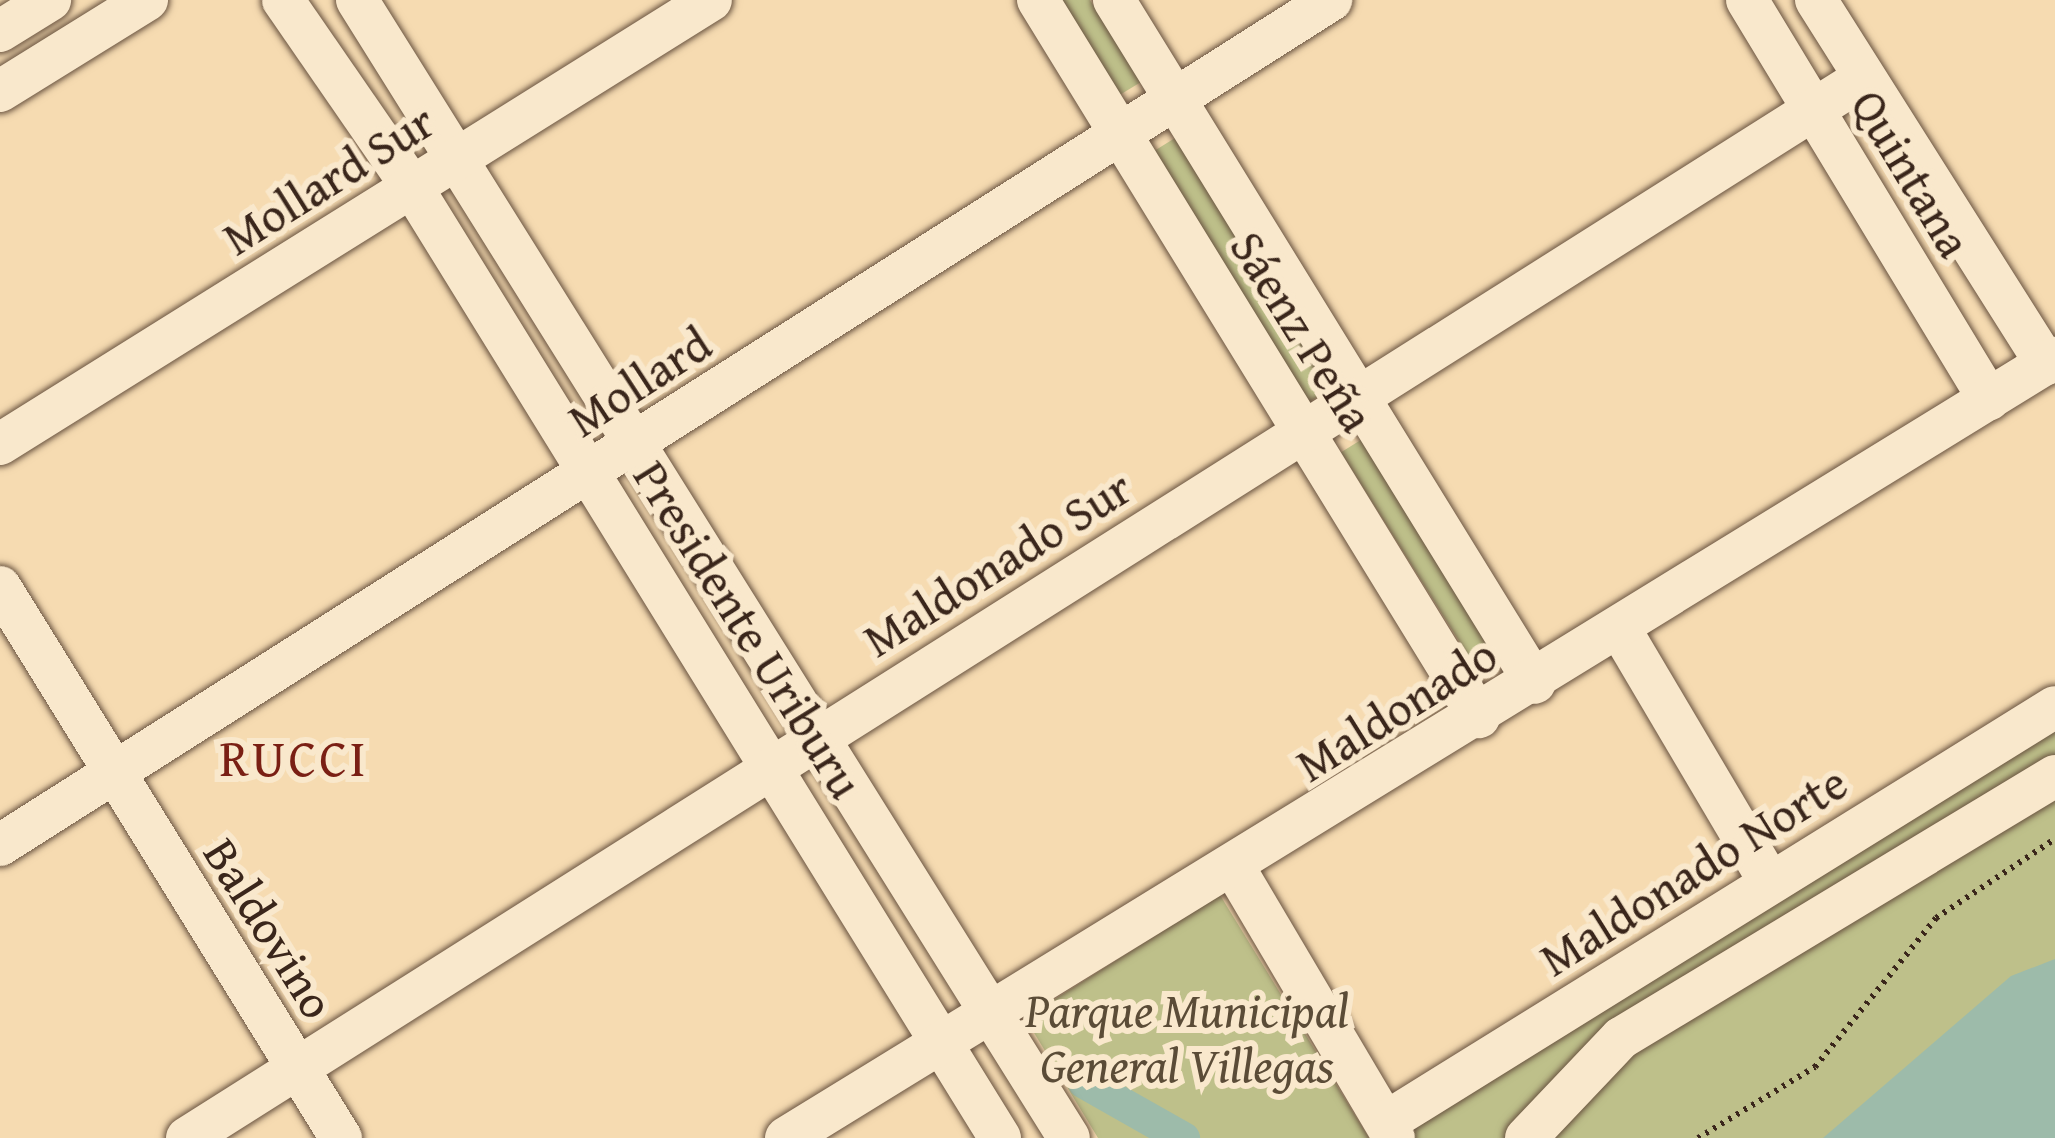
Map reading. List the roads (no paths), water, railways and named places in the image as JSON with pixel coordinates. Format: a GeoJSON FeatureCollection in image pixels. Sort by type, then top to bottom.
{"type":"FeatureCollection","features":[{"type":"Feature","properties":{"kind":"street"},"geometry":{"type":"LineString","coordinates":[[0,31],[50,0]]}},
{"type":"Feature","properties":{"kind":"street"},"geometry":{"type":"LineString","coordinates":[[0,91],[147,0]]}},
{"type":"Feature","properties":{"kind":"street","name":"Presidente Uriburu"},"geometry":{"type":"LineString","coordinates":[[283,0],[412,187],[1000,1138]]}},
{"type":"Feature","properties":{"kind":"street","name":"Presidente Uriburu"},"geometry":{"type":"LineString","coordinates":[[357,0],[824,734],[1069,1138]]}},
{"type":"Feature","properties":{"kind":"street","name":"Mollard Sur"},"geometry":{"type":"LineString","coordinates":[[0,444],[711,0]]}},
{"type":"Feature","properties":{"kind":"street","name":"Sáenz Peña"},"geometry":{"type":"LineString","coordinates":[[1038,0],[1479,717]]}},
{"type":"Feature","properties":{"kind":"street","name":"Sáenz Peña"},"geometry":{"type":"LineString","coordinates":[[1114,0],[1535,683]]}},
{"type":"Feature","properties":{"kind":"street","name":"Mollard"},"geometry":{"type":"LineString","coordinates":[[0,845],[1331,0]]}},
{"type":"Feature","properties":{"kind":"street","name":"Quintana"},"geometry":{"type":"LineString","coordinates":[[1748,0],[1989,400]]}},
{"type":"Feature","properties":{"kind":"street","name":"Quintana"},"geometry":{"type":"LineString","coordinates":[[1816,0],[2051,361]]}},
{"type":"Feature","properties":{"kind":"street","name":"Maldonado Sur"},"geometry":{"type":"LineString","coordinates":[[187,1138],[1864,78]]}},
{"type":"Feature","properties":{"kind":"street","name":"Maldonado"},"geometry":{"type":"LineString","coordinates":[[786,1138],[1235,869],[2051,361]]}},
{"type":"Feature","properties":{"kind":"street","name":"Baldovino"},"geometry":{"type":"LineString","coordinates":[[0,587],[341,1138]]}},
{"type":"Feature","properties":{"kind":"street"},"geometry":{"type":"LineString","coordinates":[[1620,629],[1768,881]]}},
{"type":"Feature","properties":{"kind":"street","name":"Maldonado Norte"},"geometry":{"type":"LineString","coordinates":[[1390,1130],[1768,881],[2055,707]]}},
{"type":"Feature","properties":{"kind":"street"},"geometry":{"type":"LineString","coordinates":[[1526,1138],[1621,1038],[2055,776]]}},
{"type":"Feature","properties":{"kind":"street"},"geometry":{"type":"LineString","coordinates":[[1235,869],[1390,1130]]}},
{"type":"Feature","properties":{"kind":"waterway"},"geometry":{"type":"LineString","coordinates":[[1084,1082],[1183,1138]]}},
{"type":"Feature","properties":{"kind":"district","name":"RUCCI"},"geometry":{"type":"Point","coordinates":[294,758]}},
{"type":"Feature","properties":{"kind":"park label","name":"Parque Municipal General Villegas"},"geometry":{"type":"Point","coordinates":[1187,1036]}}]}
